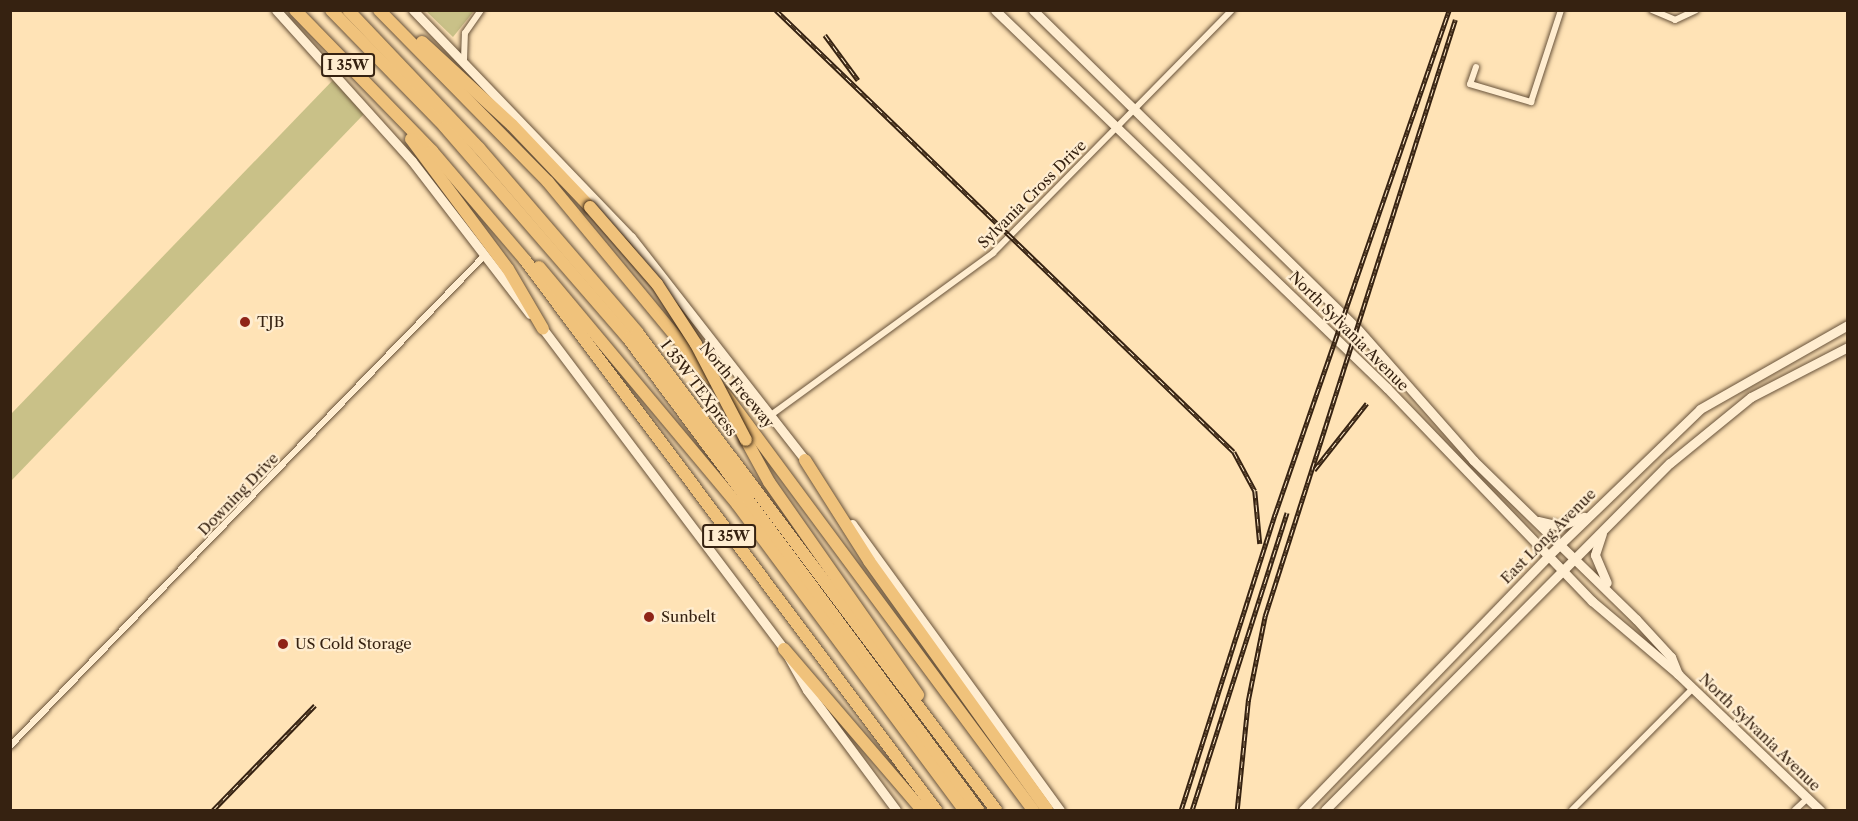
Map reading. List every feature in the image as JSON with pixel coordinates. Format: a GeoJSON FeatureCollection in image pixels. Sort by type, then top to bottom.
{"type":"FeatureCollection","features":[{"type":"Feature","properties":{"kind":"highway","name":"I 35W"},"geometry":{"type":"LineString","coordinates":[[295,10],[401,119],[525,260],[936,810]]}},
{"type":"Feature","properties":{"kind":"highway","name":"I 35W TEXpress"},"geometry":{"type":"LineString","coordinates":[[331,10],[452,135],[628,338],[978,810]]}},
{"type":"Feature","properties":{"kind":"highway","name":"I 35W TEXpress"},"geometry":{"type":"LineString","coordinates":[[348,10],[479,148],[637,332],[996,810]]}},
{"type":"Feature","properties":{"kind":"highway","name":"North Freeway"},"geometry":{"type":"LineString","coordinates":[[379,10],[548,182],[743,414],[1033,810]]}},
{"type":"Feature","properties":{"kind":"highway"},"geometry":{"type":"LineString","coordinates":[[390,10],[512,125],[590,207],[657,284],[793,515],[996,810]]}},
{"type":"Feature","properties":{"kind":"highway"},"geometry":{"type":"LineString","coordinates":[[401,119],[543,329]]}},
{"type":"Feature","properties":{"kind":"highway"},"geometry":{"type":"LineString","coordinates":[[525,260],[539,267],[737,504],[964,810]]}},
{"type":"Feature","properties":{"kind":"highway"},"geometry":{"type":"LineString","coordinates":[[805,460],[868,561],[1047,810]]}},
{"type":"Feature","properties":{"kind":"highway"},"geometry":{"type":"LineString","coordinates":[[784,649],[922,810]]}},
{"type":"Feature","properties":{"kind":"main road"},"geometry":{"type":"LineString","coordinates":[[276,10],[412,161],[483,257],[543,329],[784,649],[807,690],[896,810]]}},
{"type":"Feature","properties":{"kind":"main road","name":"North Freeway"},"geometry":{"type":"LineString","coordinates":[[413,10],[464,60],[631,237],[805,460],[1060,810]]}},
{"type":"Feature","properties":{"kind":"main road","name":"North Sylvania Avenue"},"geometry":{"type":"LineString","coordinates":[[995,10],[1415,420],[1560,570],[1625,631],[1678,674],[1820,810]]}},
{"type":"Feature","properties":{"kind":"main road","name":"North Sylvania Avenue"},"geometry":{"type":"LineString","coordinates":[[1033,10],[1355,326],[1534,519],[1634,616],[1671,657],[1678,674]]}},
{"type":"Feature","properties":{"kind":"main road","name":"East Long Avenue"},"geometry":{"type":"LineString","coordinates":[[1303,810],[1548,556],[1700,409],[1759,371],[1848,325]]}},
{"type":"Feature","properties":{"kind":"main road"},"geometry":{"type":"LineString","coordinates":[[1325,810],[1560,570],[1670,463],[1767,388],[1848,347]]}},
{"type":"Feature","properties":{"kind":"main road"},"geometry":{"type":"LineString","coordinates":[[1759,371],[1767,388]]}},
{"type":"Feature","properties":{"kind":"main road"},"geometry":{"type":"LineString","coordinates":[[1415,420],[1427,405]]}},
{"type":"Feature","properties":{"kind":"main road"},"geometry":{"type":"LineString","coordinates":[[1534,519],[1559,526],[1589,515]]}},
{"type":"Feature","properties":{"kind":"main road"},"geometry":{"type":"LineString","coordinates":[[1612,519],[1596,545],[1596,565],[1634,616],[1625,631]]}},
{"type":"Feature","properties":{"kind":"main road"},"geometry":{"type":"LineString","coordinates":[[1402,707],[1414,720]]}},
{"type":"Feature","properties":{"kind":"street"},"geometry":{"type":"LineString","coordinates":[[464,60],[465,33],[481,10]]}},
{"type":"Feature","properties":{"kind":"street","name":"Sylvania Cross Drive"},"geometry":{"type":"LineString","coordinates":[[771,416],[993,253],[1232,10]]}},
{"type":"Feature","properties":{"kind":"street"},"geometry":{"type":"LineString","coordinates":[[1476,67],[1470,84],[1531,102],[1561,10]]}},
{"type":"Feature","properties":{"kind":"street"},"geometry":{"type":"LineString","coordinates":[[1652,10],[1675,20],[1696,10]]}},
{"type":"Feature","properties":{"kind":"street","name":"Downing Drive"},"geometry":{"type":"LineString","coordinates":[[10,746],[483,257]]}},
{"type":"Feature","properties":{"kind":"street"},"geometry":{"type":"LineString","coordinates":[[1572,810],[1693,688]]}},
{"type":"Feature","properties":{"kind":"street"},"geometry":{"type":"LineString","coordinates":[[1795,810],[1808,798]]}},
{"type":"Feature","properties":{"kind":"shaded area"},"geometry":{"type":"Polygon","coordinates":[[[426,11],[474,11],[453,37],[426,11]]]}},
{"type":"Feature","properties":{"kind":"shaded area"},"geometry":{"type":"Polygon","coordinates":[[[333,80],[364,114],[11,481],[11,414],[333,80]]]}},
{"type":"Feature","properties":{"kind":"railway"},"geometry":{"type":"LineString","coordinates":[[776,10],[1234,452],[1255,491],[1260,544]]}},
{"type":"Feature","properties":{"kind":"railway"},"geometry":{"type":"LineString","coordinates":[[1181,810],[1275,514],[1449,10]]}},
{"type":"Feature","properties":{"kind":"railway"},"geometry":{"type":"LineString","coordinates":[[1237,810],[1248,701],[1265,616],[1455,20]]}},
{"type":"Feature","properties":{"kind":"railway"},"geometry":{"type":"LineString","coordinates":[[825,35],[858,80]]}},
{"type":"Feature","properties":{"kind":"railway"},"geometry":{"type":"LineString","coordinates":[[1314,470],[1367,403]]}},
{"type":"Feature","properties":{"kind":"railway"},"geometry":{"type":"LineString","coordinates":[[1192,810],[1287,513]]}},
{"type":"Feature","properties":{"kind":"railway"},"geometry":{"type":"LineString","coordinates":[[213,810],[315,705]]}},
{"type":"Feature","properties":{"kind":"place","name":"TJB"},"geometry":{"type":"Point","coordinates":[245,322]}},
{"type":"Feature","properties":{"kind":"place","name":"Sunbelt"},"geometry":{"type":"Point","coordinates":[649,617]}},
{"type":"Feature","properties":{"kind":"place","name":"US Cold Storage"},"geometry":{"type":"Point","coordinates":[283,644]}}]}
